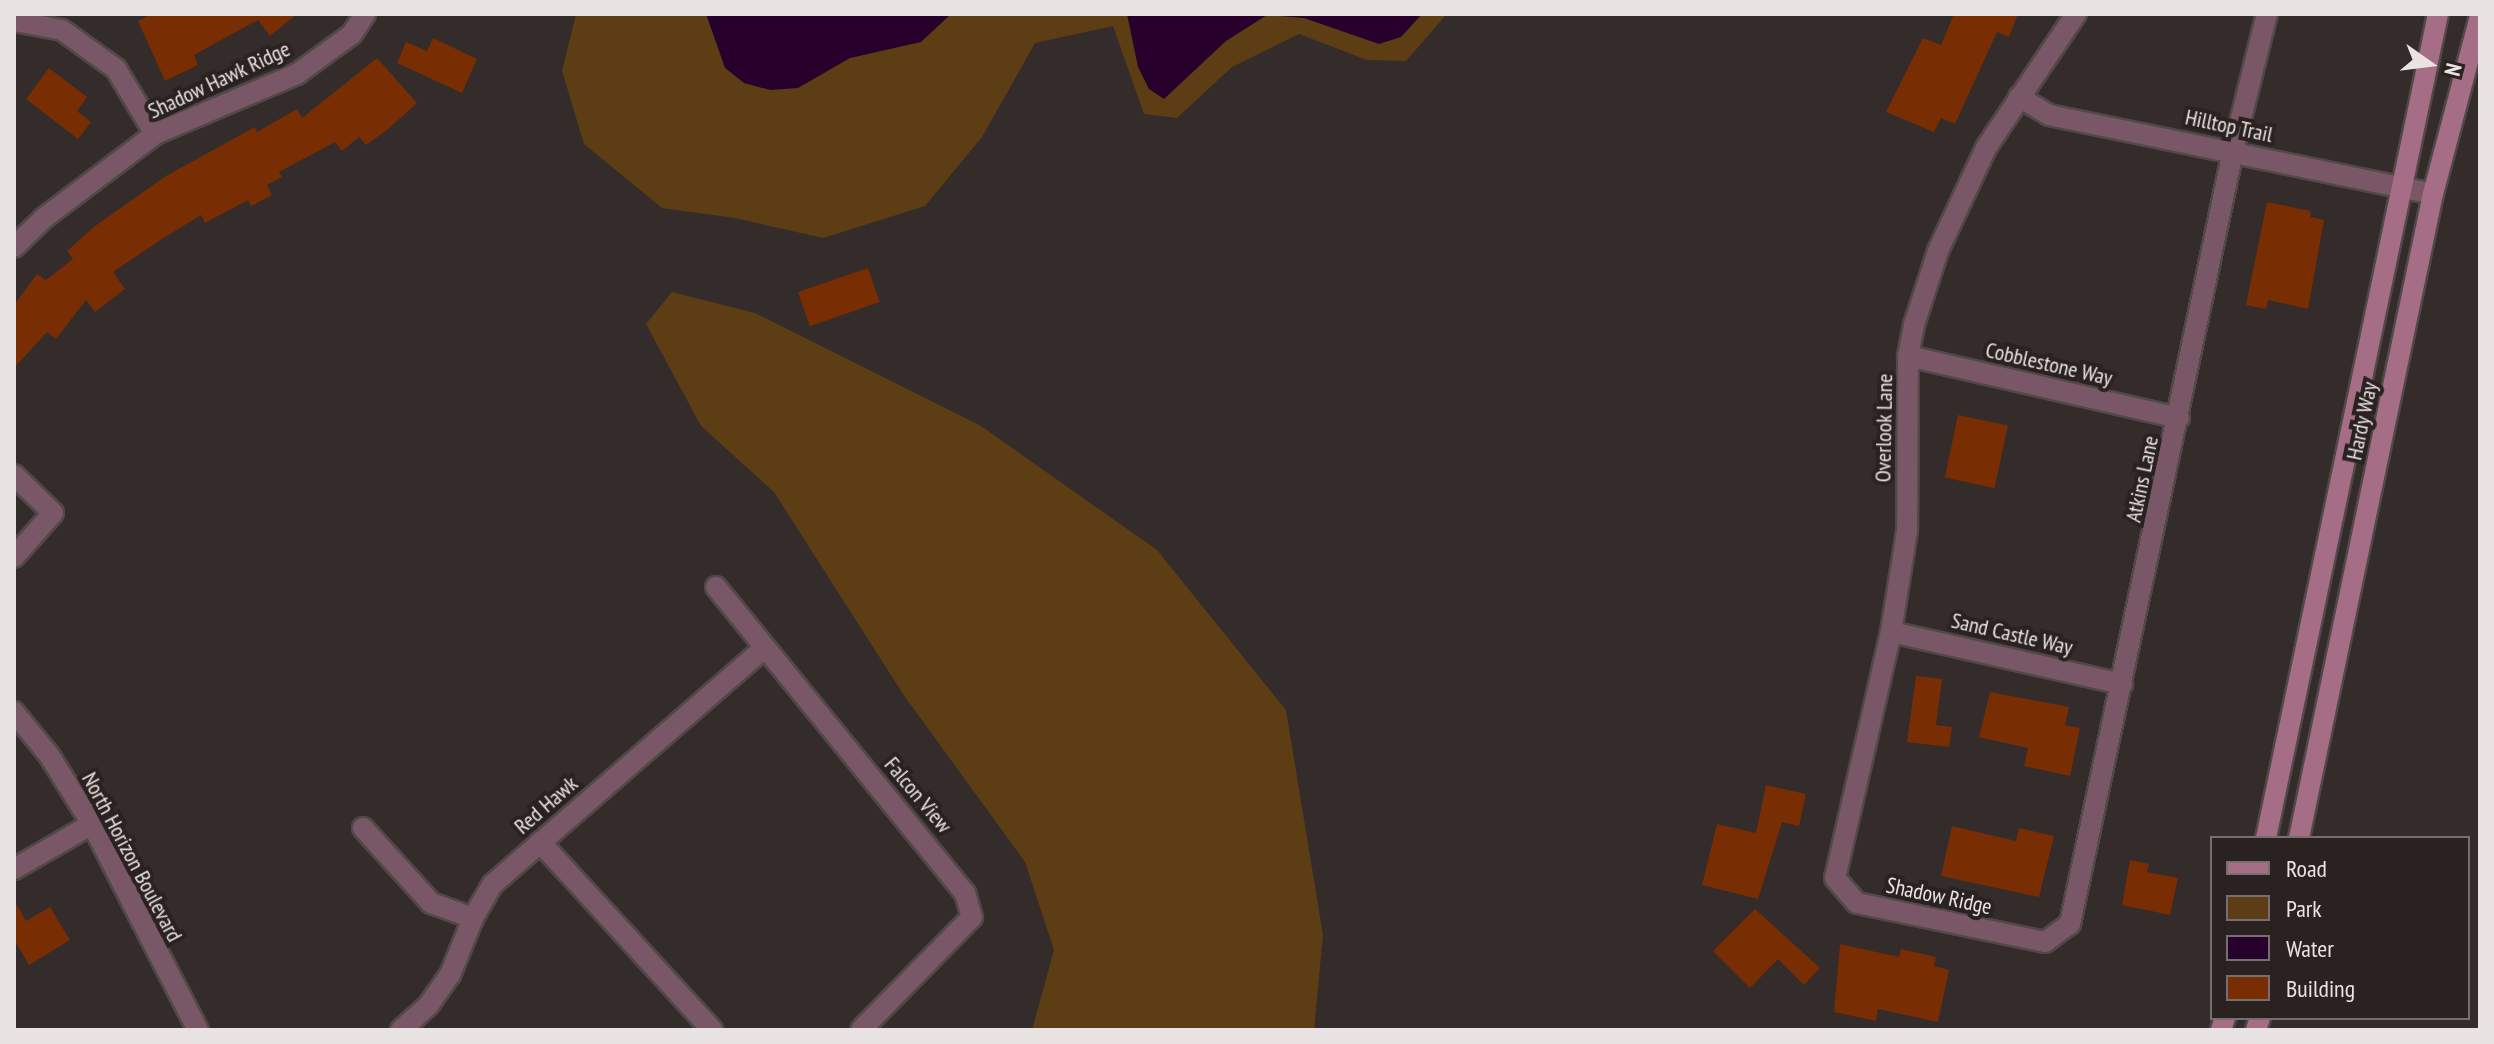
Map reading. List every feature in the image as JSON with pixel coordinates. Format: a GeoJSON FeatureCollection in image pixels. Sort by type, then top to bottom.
{"type":"FeatureCollection","features":[{"type":"Feature","properties":{"kind":"main road","name":"Hardy Way"},"geometry":{"type":"LineString","coordinates":[[2266,836],[2398,187],[2438,14]]}},
{"type":"Feature","properties":{"kind":"main road","name":"Hardy Way"},"geometry":{"type":"LineString","coordinates":[[2299,836],[2433,194],[2480,16]]}},
{"type":"Feature","properties":{"kind":"street","name":"Shadow Hawk Ridge"},"geometry":{"type":"LineString","coordinates":[[14,247],[44,218],[155,134],[297,74],[352,34],[365,14]]}},
{"type":"Feature","properties":{"kind":"street","name":"Overlook Lane"},"geometry":{"type":"LineString","coordinates":[[1835,878],[1891,632],[1907,531],[1908,356],[1938,251],[1986,148],[2076,14]]}},
{"type":"Feature","properties":{"kind":"street","name":"Atkins Lane"},"geometry":{"type":"LineString","coordinates":[[2045,942],[2070,924],[2233,151],[2267,14]]}},
{"type":"Feature","properties":{"kind":"street"},"geometry":{"type":"LineString","coordinates":[[14,21],[62,30],[116,69],[155,134]]}},
{"type":"Feature","properties":{"kind":"street","name":"Hilltop Trail"},"geometry":{"type":"LineString","coordinates":[[2019,97],[2049,115],[2433,194]]}},
{"type":"Feature","properties":{"kind":"street","name":"Cobblestone Way"},"geometry":{"type":"LineString","coordinates":[[1908,356],[2179,418]]}},
{"type":"Feature","properties":{"kind":"street"},"geometry":{"type":"LineString","coordinates":[[14,475],[53,513],[14,557]]}},
{"type":"Feature","properties":{"kind":"street","name":"Falcon View"},"geometry":{"type":"LineString","coordinates":[[716,587],[763,649],[965,893],[972,917],[861,1030]]}},
{"type":"Feature","properties":{"kind":"street","name":"Sand Castle Way"},"geometry":{"type":"LineString","coordinates":[[1891,632],[2122,684]]}},
{"type":"Feature","properties":{"kind":"street","name":"Red Hawk"},"geometry":{"type":"LineString","coordinates":[[401,1030],[428,1006],[450,975],[473,918],[493,884],[763,649]]}},
{"type":"Feature","properties":{"kind":"street","name":"North Horizon Boulevard"},"geometry":{"type":"LineString","coordinates":[[14,712],[49,755],[92,824],[198,1030]]}},
{"type":"Feature","properties":{"kind":"street"},"geometry":{"type":"LineString","coordinates":[[14,869],[92,824]]}},
{"type":"Feature","properties":{"kind":"street"},"geometry":{"type":"LineString","coordinates":[[363,828],[431,903],[473,918]]}},
{"type":"Feature","properties":{"kind":"street"},"geometry":{"type":"LineString","coordinates":[[540,842],[712,1030]]}},
{"type":"Feature","properties":{"kind":"street","name":"Shadow Ridge"},"geometry":{"type":"LineString","coordinates":[[1835,878],[1857,903],[2045,942]]}},
{"type":"Feature","properties":{"kind":"green space"},"geometry":{"type":"Polygon","coordinates":[[[576,14],[1447,14],[1406,61],[1367,60],[1299,34],[1232,67],[1177,118],[1144,114],[1113,26],[1035,43],[982,137],[925,206],[823,238],[735,218],[662,208],[584,144],[562,71],[576,14]]]}},
{"type":"Feature","properties":{"kind":"green space"},"geometry":{"type":"Polygon","coordinates":[[[672,292],[755,313],[981,426],[1157,550],[1286,710],[1323,935],[1314,1030],[1032,1030],[1054,950],[1025,862],[903,694],[774,492],[701,426],[646,324],[672,292]]]}},
{"type":"Feature","properties":{"kind":"water"},"geometry":{"type":"Polygon","coordinates":[[[706,14],[951,14],[921,42],[850,58],[798,88],[770,90],[744,83],[725,68],[706,14]]]}},
{"type":"Feature","properties":{"kind":"water"},"geometry":{"type":"Polygon","coordinates":[[[1127,14],[1422,14],[1401,37],[1379,44],[1304,18],[1267,15],[1226,41],[1164,99],[1149,89],[1138,67],[1127,14]]]}},
{"type":"Feature","properties":{"kind":"building"},"geometry":{"type":"Polygon","coordinates":[[[152,14],[297,14],[270,36],[258,20],[194,55],[198,65],[165,81],[138,21],[152,14]]]}},
{"type":"Feature","properties":{"kind":"building"},"geometry":{"type":"Polygon","coordinates":[[[1954,14],[2018,14],[2009,37],[1997,32],[1955,124],[1941,118],[1934,132],[1886,112],[1923,38],[1941,45],[1954,14]]]}},
{"type":"Feature","properties":{"kind":"building"},"geometry":{"type":"Polygon","coordinates":[[[433,38],[477,59],[462,93],[397,63],[406,42],[427,51],[433,38]]]}},
{"type":"Feature","properties":{"kind":"building"},"geometry":{"type":"Polygon","coordinates":[[[377,58],[417,103],[387,130],[366,145],[359,137],[342,151],[335,142],[279,172],[282,177],[267,185],[272,195],[251,206],[248,200],[205,223],[201,215],[162,239],[113,272],[125,289],[95,312],[86,300],[56,339],[47,332],[14,368],[14,305],[37,274],[46,280],[73,259],[67,251],[95,226],[166,176],[255,127],[257,132],[297,109],[302,118],[377,58]]]}},
{"type":"Feature","properties":{"kind":"building"},"geometry":{"type":"Polygon","coordinates":[[[49,68],[87,97],[77,111],[91,122],[78,139],[26,99],[49,68]]]}},
{"type":"Feature","properties":{"kind":"building"},"geometry":{"type":"Polygon","coordinates":[[[2267,202],[2311,211],[2310,217],[2324,220],[2308,309],[2268,300],[2266,309],[2246,305],[2267,202]]]}},
{"type":"Feature","properties":{"kind":"building"},"geometry":{"type":"Polygon","coordinates":[[[868,268],[880,302],[810,326],[798,292],[868,268]]]}},
{"type":"Feature","properties":{"kind":"building"},"geometry":{"type":"Polygon","coordinates":[[[1958,415],[2008,426],[1995,488],[1945,478],[1958,415]]]}},
{"type":"Feature","properties":{"kind":"building"},"geometry":{"type":"Polygon","coordinates":[[[1916,676],[1942,679],[1936,725],[1952,727],[1949,747],[1907,742],[1916,676]]]}},
{"type":"Feature","properties":{"kind":"building"},"geometry":{"type":"Polygon","coordinates":[[[1990,692],[2069,707],[2065,725],[2080,728],[2070,776],[2024,766],[2028,748],[1979,737],[1990,692]]]}},
{"type":"Feature","properties":{"kind":"building"},"geometry":{"type":"Polygon","coordinates":[[[1766,785],[1806,794],[1799,826],[1782,822],[1758,899],[1702,885],[1717,824],[1756,833],[1766,785]]]}},
{"type":"Feature","properties":{"kind":"building"},"geometry":{"type":"Polygon","coordinates":[[[1952,826],[2016,841],[2019,828],[2054,836],[2039,897],[1941,876],[1952,826]]]}},
{"type":"Feature","properties":{"kind":"building"},"geometry":{"type":"Polygon","coordinates":[[[2130,860],[2149,864],[2147,872],[2178,878],[2170,915],[2122,905],[2130,860]]]}},
{"type":"Feature","properties":{"kind":"building"},"geometry":{"type":"Polygon","coordinates":[[[14,900],[26,921],[50,907],[70,940],[29,965],[14,939],[14,900]]]}},
{"type":"Feature","properties":{"kind":"building"},"geometry":{"type":"Polygon","coordinates":[[[1755,909],[1820,968],[1804,985],[1778,959],[1750,988],[1713,951],[1755,909]]]}},
{"type":"Feature","properties":{"kind":"building"},"geometry":{"type":"Polygon","coordinates":[[[1840,944],[1899,957],[1901,949],[1936,957],[1934,966],[1949,970],[1938,1022],[1878,1009],[1876,1021],[1834,1012],[1840,944]]]}}]}
